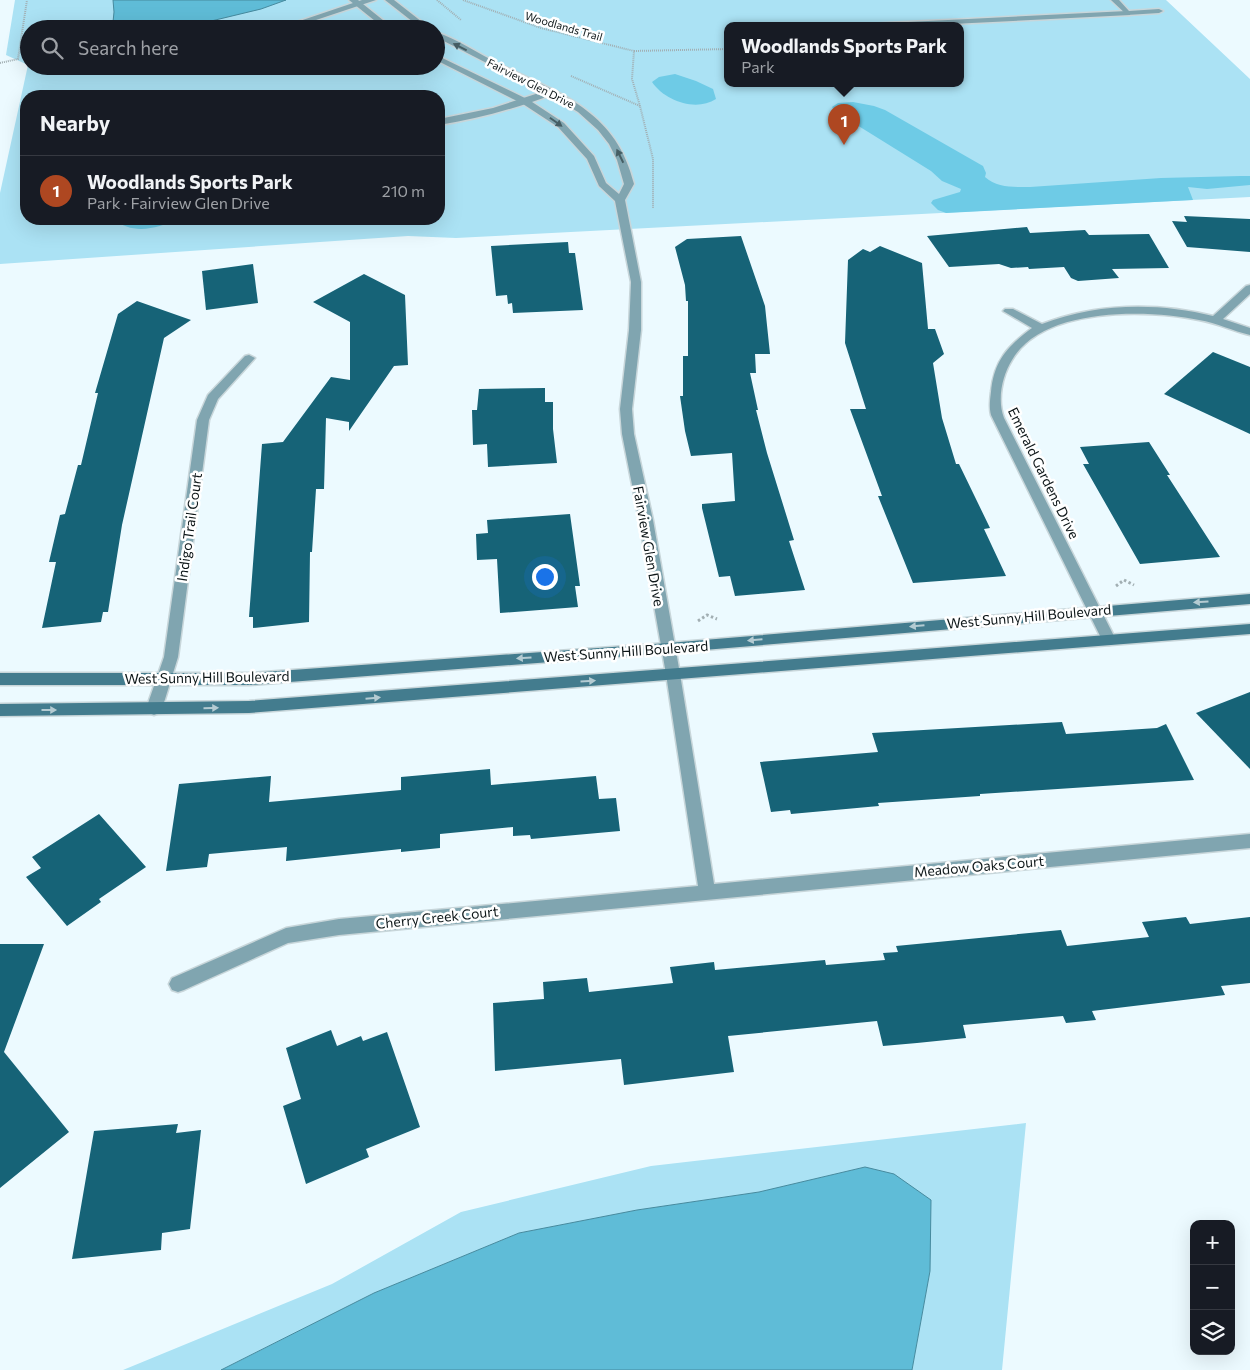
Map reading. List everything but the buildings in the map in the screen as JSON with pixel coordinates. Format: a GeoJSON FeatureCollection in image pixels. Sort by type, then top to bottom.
{"type":"FeatureCollection","features":[{"type":"Feature","properties":{"kind":"street"},"geometry":{"type":"LineString","coordinates":[[305,20],[354,2],[372,0]]}},
{"type":"Feature","properties":{"kind":"street"},"geometry":{"type":"LineString","coordinates":[[389,0],[415,20]]}},
{"type":"Feature","properties":{"kind":"street"},"geometry":{"type":"LineString","coordinates":[[1115,0],[1127,13]]}},
{"type":"Feature","properties":{"kind":"street"},"geometry":{"type":"LineString","coordinates":[[948,22],[1159,11],[1148,0]]}},
{"type":"Feature","properties":{"kind":"street"},"geometry":{"type":"LineString","coordinates":[[354,2],[378,20]]}},
{"type":"Feature","properties":{"kind":"street","name":"Fairview Glen Drive"},"geometry":{"type":"LineString","coordinates":[[445,39],[551,92],[576,106],[593,120],[610,137],[622,158],[630,184],[620,200]]}},
{"type":"Feature","properties":{"kind":"street","name":"Fairview Glen Drive"},"geometry":{"type":"LineString","coordinates":[[445,62],[526,102],[561,125],[591,158],[602,184],[620,200],[636,282],[636,330],[626,409],[628,434],[646,520],[673,674],[708,891]]}},
{"type":"Feature","properties":{"kind":"street"},"geometry":{"type":"LineString","coordinates":[[445,121],[526,102],[551,92]]}},
{"type":"Feature","properties":{"kind":"street"},"geometry":{"type":"LineString","coordinates":[[1215,321],[1250,288]]}},
{"type":"Feature","properties":{"kind":"street"},"geometry":{"type":"LineString","coordinates":[[1009,310],[1040,328]]}},
{"type":"Feature","properties":{"kind":"street","name":"Emerald Gardens Drive"},"geometry":{"type":"LineString","coordinates":[[1109,640],[1096,610],[1003,431],[995,407],[999,367],[1018,342],[1040,328],[1072,317],[1130,310],[1193,315],[1250,332]]}},
{"type":"Feature","properties":{"kind":"street","name":"Indigo Trail Court"},"geometry":{"type":"LineString","coordinates":[[154,709],[171,657],[203,420],[212,398],[249,358]]}},
{"type":"Feature","properties":{"kind":"street","name":"West Sunny Hill Boulevard"},"geometry":{"type":"LineString","coordinates":[[0,680],[250,679],[668,648],[1096,610],[1250,599]]}},
{"type":"Feature","properties":{"kind":"street","name":"West Sunny Hill Boulevard"},"geometry":{"type":"LineString","coordinates":[[0,710],[249,707],[1250,629]]}},
{"type":"Feature","properties":{"kind":"street","name":"Meadow Oaks Court"},"geometry":{"type":"LineString","coordinates":[[708,891],[1250,841]]}},
{"type":"Feature","properties":{"kind":"street","name":"Cherry Creek Court"},"geometry":{"type":"LineString","coordinates":[[178,984],[286,936],[295,934],[339,927],[708,891]]}},
{"type":"Feature","properties":{"kind":"path"},"geometry":{"type":"LineString","coordinates":[[23,20],[26,0]]}},
{"type":"Feature","properties":{"kind":"path","name":"Woodlands Trail"},"geometry":{"type":"LineString","coordinates":[[463,0],[541,28],[634,51],[724,49]]}},
{"type":"Feature","properties":{"kind":"path"},"geometry":{"type":"LineString","coordinates":[[0,62],[18,59],[20,44]]}},
{"type":"Feature","properties":{"kind":"path"},"geometry":{"type":"LineString","coordinates":[[634,51],[632,77],[640,106]]}},
{"type":"Feature","properties":{"kind":"shaded area"},"geometry":{"type":"Polygon","coordinates":[[[15,0],[1166,0],[1250,79],[1250,197],[456,238],[408,236],[0,264],[0,193],[20,102],[20,225],[445,225],[445,90],[23,90],[26,75],[445,75],[445,20],[20,20],[20,61],[6,55],[15,0]]]}},
{"type":"Feature","properties":{"kind":"shaded area"},"geometry":{"type":"Polygon","coordinates":[[[113,0],[286,0],[261,9],[215,20],[113,20],[113,0]]]}},
{"type":"Feature","properties":{"kind":"shaded area"},"geometry":{"type":"Polygon","coordinates":[[[675,74],[713,89],[716,99],[699,105],[681,102],[665,94],[652,82],[659,77],[675,74]]]}},
{"type":"Feature","properties":{"kind":"shaded area"},"geometry":{"type":"Polygon","coordinates":[[[853,102],[885,110],[983,166],[986,173],[985,177],[1000,185],[1030,187],[1161,178],[1250,176],[1250,185],[1207,189],[1188,187],[1193,200],[946,213],[938,210],[931,203],[933,200],[960,192],[961,189],[942,181],[931,171],[836,112],[832,107],[838,103],[853,102]]]}},
{"type":"Feature","properties":{"kind":"shaded area"},"geometry":{"type":"Polygon","coordinates":[[[123,225],[162,225],[145,229],[123,225]]]}},
{"type":"Feature","properties":{"kind":"shaded area"},"geometry":{"type":"Polygon","coordinates":[[[1026,1123],[1002,1370],[912,1370],[930,1271],[865,1167],[759,1192],[637,1210],[519,1233],[374,1293],[221,1370],[123,1370],[332,1284],[461,1212],[651,1166],[1026,1123]]]}},
{"type":"Feature","properties":{"kind":"shaded area"},"geometry":{"type":"Polygon","coordinates":[[[865,1167],[894,1174],[931,1200],[930,1271],[912,1370],[221,1370],[374,1293],[519,1233],[637,1210],[759,1192],[865,1167]]]}},
{"type":"Feature","properties":{"kind":"place","name":"Woodlands Sports Park"},"geometry":{"type":"Point","coordinates":[844,145]}}]}
